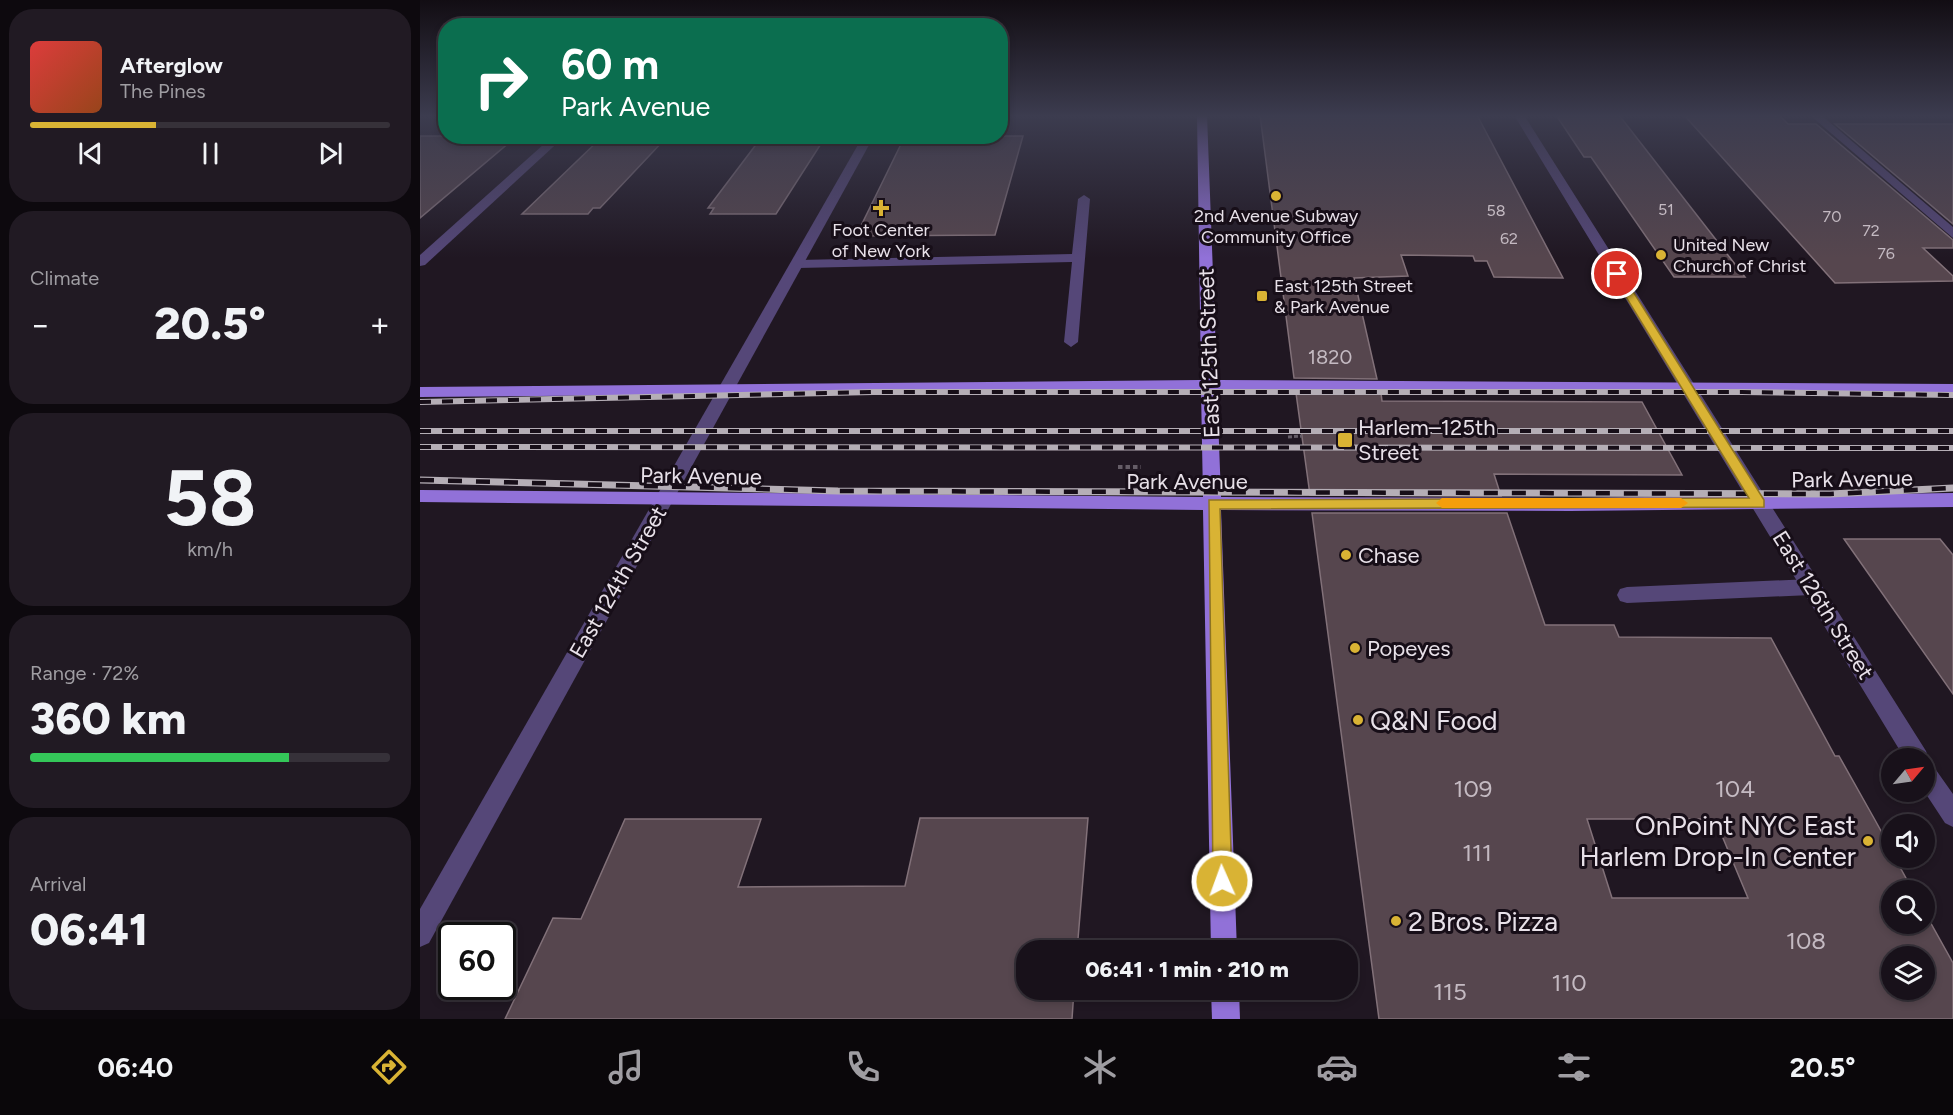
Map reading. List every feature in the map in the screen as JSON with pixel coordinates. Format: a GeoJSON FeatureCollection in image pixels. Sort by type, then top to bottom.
{"type":"FeatureCollection","features":[{"type":"Feature","properties":{"kind":"main road","name":"East 125th Street"},"geometry":{"type":"LineString","coordinates":[[1203,163],[1224,940]]}},
{"type":"Feature","properties":{"kind":"main road"},"geometry":{"type":"LineString","coordinates":[[420,392],[1210,386],[1953,389]]}},
{"type":"Feature","properties":{"kind":"main road","name":"Park Avenue"},"geometry":{"type":"LineString","coordinates":[[420,496],[1214,504],[1759,503],[1953,500]]}},
{"type":"Feature","properties":{"kind":"main road"},"geometry":{"type":"LineString","coordinates":[[1225,1000],[1226,1019]]}},
{"type":"Feature","properties":{"kind":"street"},"geometry":{"type":"LineString","coordinates":[[420,262],[530,163]]}},
{"type":"Feature","properties":{"kind":"street","name":"East 124th Street"},"geometry":{"type":"LineString","coordinates":[[420,934],[854,163]]}},
{"type":"Feature","properties":{"kind":"street","name":"East 126th Street"},"geometry":{"type":"LineString","coordinates":[[1549,163],[1911,748]]}},
{"type":"Feature","properties":{"kind":"street"},"geometry":{"type":"LineString","coordinates":[[1870,163],[1953,234]]}},
{"type":"Feature","properties":{"kind":"street"},"geometry":{"type":"LineString","coordinates":[[1071,342],[1084,199]]}},
{"type":"Feature","properties":{"kind":"street"},"geometry":{"type":"LineString","coordinates":[[798,264],[1079,258]]}},
{"type":"Feature","properties":{"kind":"street"},"geometry":{"type":"LineString","coordinates":[[1627,595],[1811,587]]}},
{"type":"Feature","properties":{"kind":"street"},"geometry":{"type":"LineString","coordinates":[[1935,786],[1953,815]]}},
{"type":"Feature","properties":{"kind":"path"},"geometry":{"type":"LineString","coordinates":[[1288,436],[1302,436]]}},
{"type":"Feature","properties":{"kind":"path"},"geometry":{"type":"LineString","coordinates":[[1118,467],[1141,467]]}},
{"type":"Feature","properties":{"kind":"building"},"geometry":{"type":"Polygon","coordinates":[[[420,163],[486,163],[420,218],[420,163]]]}},
{"type":"Feature","properties":{"kind":"building"},"geometry":{"type":"Polygon","coordinates":[[[575,163],[643,163],[600,208],[593,208],[588,214],[522,214],[575,163]]]}},
{"type":"Feature","properties":{"kind":"building"},"geometry":{"type":"Polygon","coordinates":[[[742,163],[809,163],[776,214],[710,214],[714,208],[708,208],[742,163]]]}},
{"type":"Feature","properties":{"kind":"building"},"geometry":{"type":"Polygon","coordinates":[[[892,163],[1015,163],[995,235],[856,236],[892,163]]]}},
{"type":"Feature","properties":{"kind":"building"},"geometry":{"type":"Polygon","coordinates":[[[1266,163],[1502,163],[1563,278],[1494,277],[1487,261],[1475,261],[1473,256],[1401,255],[1408,276],[1354,278],[1377,379],[1294,378],[1266,163]]]}},
{"type":"Feature","properties":{"kind":"building"},"geometry":{"type":"Polygon","coordinates":[[[1595,163],[1656,163],[1745,277],[1674,277],[1595,163]]]}},
{"type":"Feature","properties":{"kind":"building"},"geometry":{"type":"Polygon","coordinates":[[[1727,163],[1862,163],[1953,240],[1953,248],[1923,248],[1953,276],[1953,281],[1835,283],[1727,163]]]}},
{"type":"Feature","properties":{"kind":"building"},"geometry":{"type":"Polygon","coordinates":[[[1880,163],[1953,163],[1953,224],[1880,163]]]}},
{"type":"Feature","properties":{"kind":"building"},"geometry":{"type":"Polygon","coordinates":[[[1296,393],[1381,393],[1382,401],[1642,402],[1682,475],[1494,474],[1501,496],[1310,495],[1296,393]]]}},
{"type":"Feature","properties":{"kind":"building"},"geometry":{"type":"Polygon","coordinates":[[[1312,513],[1507,513],[1545,625],[1614,625],[1619,637],[1771,638],[1835,756],[1839,756],[1881,831],[1881,868],[1900,868],[1907,880],[1881,880],[1881,934],[1935,934],[1935,931],[1953,963],[1953,1019],[1379,1019],[1312,513]],[[1587,819],[1612,898],[1748,898],[1715,819],[1587,819]]]}},
{"type":"Feature","properties":{"kind":"building"},"geometry":{"type":"Polygon","coordinates":[[[1844,539],[1940,539],[1953,555],[1953,694],[1844,539]]]}},
{"type":"Feature","properties":{"kind":"building"},"geometry":{"type":"Polygon","coordinates":[[[920,818],[1088,818],[1078,940],[1016,940],[1016,1000],[1073,1000],[1072,1019],[505,1019],[553,918],[581,919],[625,819],[761,819],[738,887],[905,886],[920,818]]]}},
{"type":"Feature","properties":{"kind":"railway"},"geometry":{"type":"LineString","coordinates":[[420,402],[873,392],[1742,392],[1953,395]]}},
{"type":"Feature","properties":{"kind":"railway"},"geometry":{"type":"LineString","coordinates":[[420,431],[1953,431]]}},
{"type":"Feature","properties":{"kind":"railway"},"geometry":{"type":"LineString","coordinates":[[420,447],[1953,448]]}},
{"type":"Feature","properties":{"kind":"railway"},"geometry":{"type":"LineString","coordinates":[[420,480],[838,491],[1830,494],[1953,488]]}},
{"type":"Feature","properties":{"kind":"slow traffic"},"geometry":{"type":"LineString","coordinates":[[1442,503],[1681,503]]}},
{"type":"Feature","properties":{"kind":"place","name":"2nd Avenue Subway Community Office"},"geometry":{"type":"Point","coordinates":[1276,196]}},
{"type":"Feature","properties":{"kind":"place","name":"Foot Center of New York"},"geometry":{"type":"Point","coordinates":[881,208]}},
{"type":"Feature","properties":{"kind":"place","name":"United New Church of Christ"},"geometry":{"type":"Point","coordinates":[1661,255]}},
{"type":"Feature","properties":{"kind":"place","name":"East 125th Street & Park Avenue"},"geometry":{"type":"Point","coordinates":[1262,296]}},
{"type":"Feature","properties":{"kind":"place","name":"Harlem–125th Street"},"geometry":{"type":"Point","coordinates":[1345,440]}},
{"type":"Feature","properties":{"kind":"place","name":"Chase"},"geometry":{"type":"Point","coordinates":[1346,555]}},
{"type":"Feature","properties":{"kind":"place","name":"Popeyes"},"geometry":{"type":"Point","coordinates":[1355,648]}},
{"type":"Feature","properties":{"kind":"place","name":"Q&N Food"},"geometry":{"type":"Point","coordinates":[1358,720]}},
{"type":"Feature","properties":{"kind":"place","name":"OnPoint NYC East Harlem Drop-In Center"},"geometry":{"type":"Point","coordinates":[1868,841]}},
{"type":"Feature","properties":{"kind":"place","name":"2 Bros. Pizza"},"geometry":{"type":"Point","coordinates":[1396,921]}},
{"type":"Feature","properties":{"kind":"route"},"geometry":{"type":"LineString","coordinates":[[1222,881],[1214,504],[1759,503],[1617,274]]}}]}
